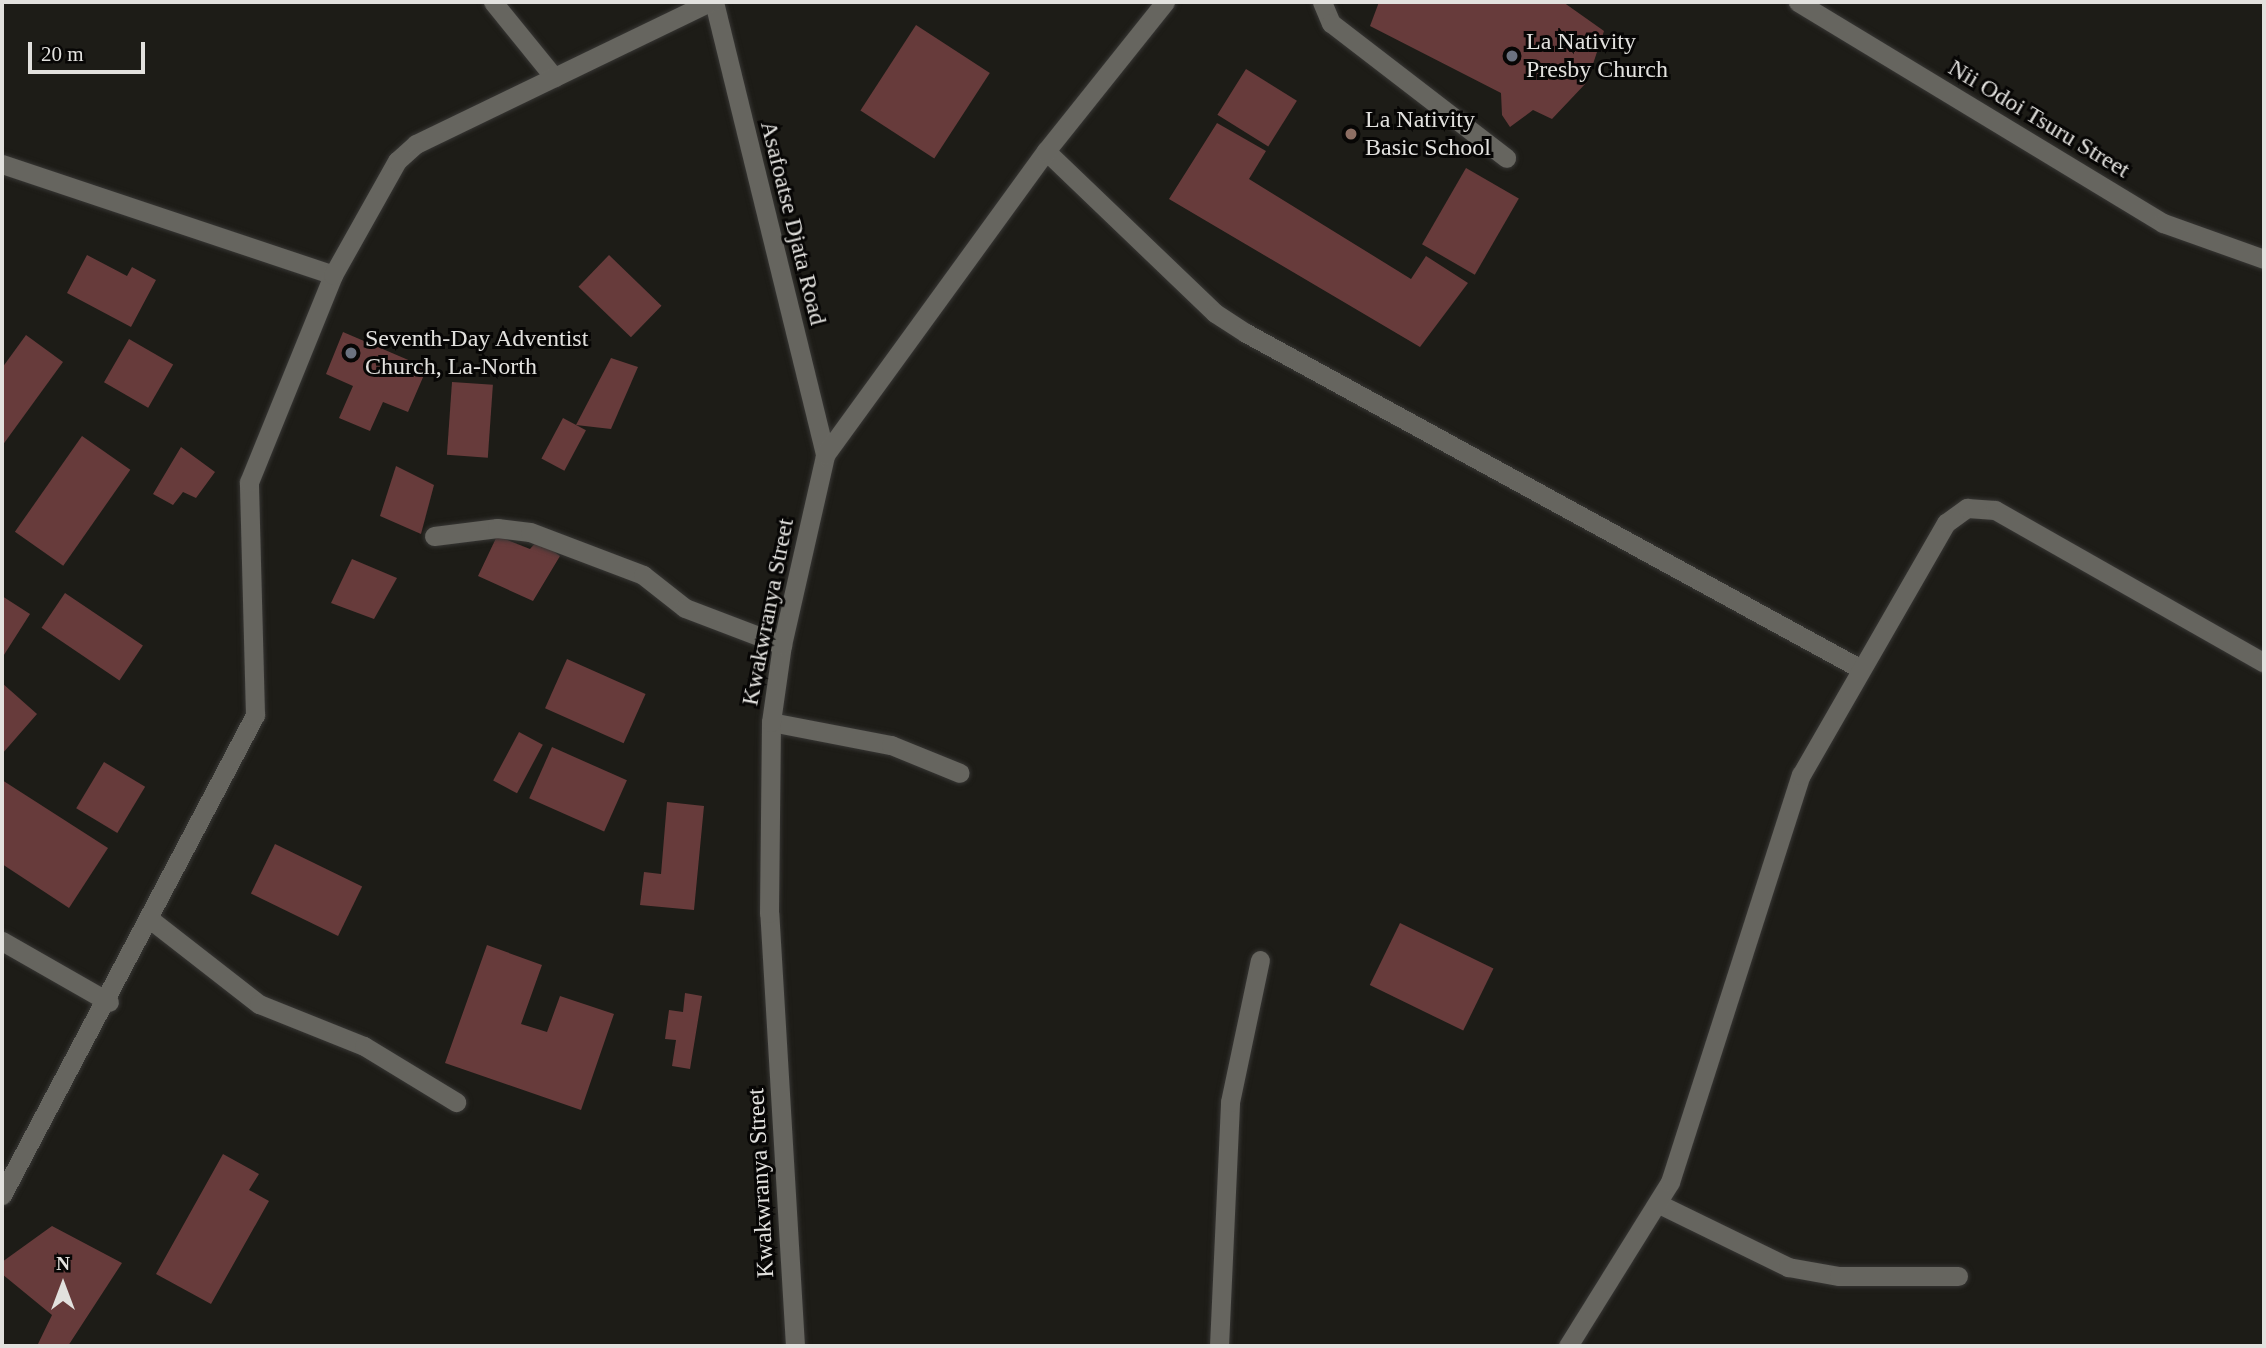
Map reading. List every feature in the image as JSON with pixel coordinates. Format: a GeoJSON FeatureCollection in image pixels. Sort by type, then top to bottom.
{"type":"FeatureCollection","features":[{"type":"Feature","properties":{"kind":"street"},"geometry":{"type":"LineString","coordinates":[[493,2],[554,77]]}},
{"type":"Feature","properties":{"kind":"street"},"geometry":{"type":"LineString","coordinates":[[2,1195],[109,1002],[258,704],[249,482],[333,275],[397,161],[416,144],[712,2]]}},
{"type":"Feature","properties":{"kind":"street","name":"Asafoatse Djata Road"},"geometry":{"type":"LineString","coordinates":[[712,2],[825,455]]}},
{"type":"Feature","properties":{"kind":"street","name":"Kwakwranya Street"},"geometry":{"type":"LineString","coordinates":[[795,1346],[769,913],[771,722],[782,645],[825,455],[1046,151],[1165,2]]}},
{"type":"Feature","properties":{"kind":"street"},"geometry":{"type":"LineString","coordinates":[[1322,2],[1331,23],[1506,158]]}},
{"type":"Feature","properties":{"kind":"street","name":"Nii Odoi Tsuru Street"},"geometry":{"type":"LineString","coordinates":[[1798,2],[2162,223],[2264,259]]}},
{"type":"Feature","properties":{"kind":"street"},"geometry":{"type":"LineString","coordinates":[[1046,151],[1215,313],[1246,333],[1861,669]]}},
{"type":"Feature","properties":{"kind":"street"},"geometry":{"type":"LineString","coordinates":[[2,164],[333,275]]}},
{"type":"Feature","properties":{"kind":"street"},"geometry":{"type":"LineString","coordinates":[[1568,1346],[1659,1204],[1801,775],[1946,523],[1967,508],[1995,510],[2264,663]]}},
{"type":"Feature","properties":{"kind":"street"},"geometry":{"type":"LineString","coordinates":[[433,536],[497,528],[530,532],[643,575],[685,608],[782,645]]}},
{"type":"Feature","properties":{"kind":"street"},"geometry":{"type":"LineString","coordinates":[[771,722],[891,745],[960,773]]}},
{"type":"Feature","properties":{"kind":"street"},"geometry":{"type":"LineString","coordinates":[[150,920],[259,1004],[364,1046],[456,1102]]}},
{"type":"Feature","properties":{"kind":"street"},"geometry":{"type":"LineString","coordinates":[[2,941],[109,1002]]}},
{"type":"Feature","properties":{"kind":"street"},"geometry":{"type":"LineString","coordinates":[[1219,1346],[1230,1102],[1260,960]]}},
{"type":"Feature","properties":{"kind":"street"},"geometry":{"type":"LineString","coordinates":[[1659,1204],[1788,1267],[1839,1276],[1958,1276]]}},
{"type":"Feature","properties":{"kind":"building","name":"La Nativity Presby Church"},"geometry":{"type":"Polygon","coordinates":[[[1379,2],[1563,2],[1604,31],[1587,82],[1552,119],[1533,110],[1510,127],[1502,115],[1501,93],[1370,26],[1379,2]]]}},
{"type":"Feature","properties":{"kind":"building"},"geometry":{"type":"Polygon","coordinates":[[[916,25],[990,73],[934,158],[860,111],[916,25]]]}},
{"type":"Feature","properties":{"kind":"building"},"geometry":{"type":"Polygon","coordinates":[[[1246,69],[1297,101],[1268,147],[1217,115],[1246,69]]]}},
{"type":"Feature","properties":{"kind":"building"},"geometry":{"type":"Polygon","coordinates":[[[1217,123],[1266,151],[1249,179],[1411,279],[1426,256],[1468,283],[1420,347],[1169,199],[1217,123]]]}},
{"type":"Feature","properties":{"kind":"building"},"geometry":{"type":"Polygon","coordinates":[[[1466,168],[1519,198],[1475,275],[1422,244],[1466,168]]]}},
{"type":"Feature","properties":{"kind":"building"},"geometry":{"type":"Polygon","coordinates":[[[87,255],[127,276],[132,267],[156,280],[131,327],[67,293],[87,255]]]}},
{"type":"Feature","properties":{"kind":"building"},"geometry":{"type":"Polygon","coordinates":[[[609,255],[662,306],[631,337],[578,287],[609,255]]]}},
{"type":"Feature","properties":{"kind":"building"},"geometry":{"type":"Polygon","coordinates":[[[343,332],[427,368],[408,412],[383,402],[370,431],[339,418],[353,386],[326,374],[343,332]]]}},
{"type":"Feature","properties":{"kind":"building"},"geometry":{"type":"Polygon","coordinates":[[[26,335],[63,362],[2,446],[2,368],[26,335]]]}},
{"type":"Feature","properties":{"kind":"building"},"geometry":{"type":"Polygon","coordinates":[[[129,339],[173,364],[148,408],[104,382],[129,339]]]}},
{"type":"Feature","properties":{"kind":"building"},"geometry":{"type":"Polygon","coordinates":[[[611,358],[638,367],[611,429],[576,425],[611,358]]]}},
{"type":"Feature","properties":{"kind":"building"},"geometry":{"type":"Polygon","coordinates":[[[452,382],[493,385],[488,458],[447,455],[452,382]]]}},
{"type":"Feature","properties":{"kind":"building"},"geometry":{"type":"Polygon","coordinates":[[[563,418],[586,430],[564,471],[541,459],[563,418]]]}},
{"type":"Feature","properties":{"kind":"building"},"geometry":{"type":"Polygon","coordinates":[[[82,436],[130,470],[63,566],[15,532],[82,436]]]}},
{"type":"Feature","properties":{"kind":"building"},"geometry":{"type":"Polygon","coordinates":[[[181,447],[215,472],[196,498],[183,492],[173,505],[153,494],[181,447]]]}},
{"type":"Feature","properties":{"kind":"building"},"geometry":{"type":"Polygon","coordinates":[[[396,466],[434,485],[421,534],[380,516],[396,466]]]}},
{"type":"Feature","properties":{"kind":"building"},"geometry":{"type":"Polygon","coordinates":[[[497,536],[530,549],[538,540],[560,556],[533,601],[478,576],[497,536]]]}},
{"type":"Feature","properties":{"kind":"building"},"geometry":{"type":"Polygon","coordinates":[[[352,559],[397,578],[374,619],[331,603],[352,559]]]}},
{"type":"Feature","properties":{"kind":"building"},"geometry":{"type":"Polygon","coordinates":[[[65,593],[143,646],[119,680],[42,628],[65,593]]]}},
{"type":"Feature","properties":{"kind":"building"},"geometry":{"type":"Polygon","coordinates":[[[2,596],[30,614],[2,658],[2,596]]]}},
{"type":"Feature","properties":{"kind":"building"},"geometry":{"type":"Polygon","coordinates":[[[567,659],[646,694],[624,743],[545,708],[567,659]]]}},
{"type":"Feature","properties":{"kind":"building"},"geometry":{"type":"Polygon","coordinates":[[[2,683],[37,714],[2,754],[2,683]]]}},
{"type":"Feature","properties":{"kind":"building"},"geometry":{"type":"Polygon","coordinates":[[[519,732],[543,745],[517,793],[493,781],[519,732]]]}},
{"type":"Feature","properties":{"kind":"building"},"geometry":{"type":"Polygon","coordinates":[[[552,747],[627,780],[604,832],[529,798],[552,747]]]}},
{"type":"Feature","properties":{"kind":"building"},"geometry":{"type":"Polygon","coordinates":[[[104,762],[145,787],[117,833],[76,808],[104,762]]]}},
{"type":"Feature","properties":{"kind":"building"},"geometry":{"type":"Polygon","coordinates":[[[2,780],[108,848],[69,908],[2,864],[2,780]]]}},
{"type":"Feature","properties":{"kind":"building"},"geometry":{"type":"Polygon","coordinates":[[[667,802],[704,806],[694,910],[640,905],[644,872],[661,874],[667,802]]]}},
{"type":"Feature","properties":{"kind":"building"},"geometry":{"type":"Polygon","coordinates":[[[275,844],[362,887],[338,936],[251,893],[275,844]]]}},
{"type":"Feature","properties":{"kind":"building"},"geometry":{"type":"Polygon","coordinates":[[[1400,923],[1493,969],[1463,1031],[1370,985],[1400,923]]]}},
{"type":"Feature","properties":{"kind":"building"},"geometry":{"type":"Polygon","coordinates":[[[487,945],[542,965],[521,1024],[547,1032],[560,996],[614,1014],[581,1110],[445,1063],[487,945]]]}},
{"type":"Feature","properties":{"kind":"building"},"geometry":{"type":"Polygon","coordinates":[[[685,993],[702,996],[690,1069],[672,1066],[676,1040],[665,1039],[669,1010],[683,1012],[685,993]]]}},
{"type":"Feature","properties":{"kind":"building"},"geometry":{"type":"Polygon","coordinates":[[[223,1154],[259,1174],[249,1190],[269,1201],[211,1304],[156,1274],[223,1154]]]}},
{"type":"Feature","properties":{"kind":"building"},"geometry":{"type":"Polygon","coordinates":[[[52,1226],[122,1263],[68,1346],[37,1346],[52,1315],[2,1274],[2,1262],[52,1226]]]}},
{"type":"Feature","properties":{"kind":"place","name":"La Nativity Presby Church"},"geometry":{"type":"Point","coordinates":[1512,56]}},
{"type":"Feature","properties":{"kind":"place","name":"La Nativity Basic School"},"geometry":{"type":"Point","coordinates":[1351,134]}},
{"type":"Feature","properties":{"kind":"place","name":"Seventh-Day Adventist Church, La-North"},"geometry":{"type":"Point","coordinates":[351,353]}}]}
